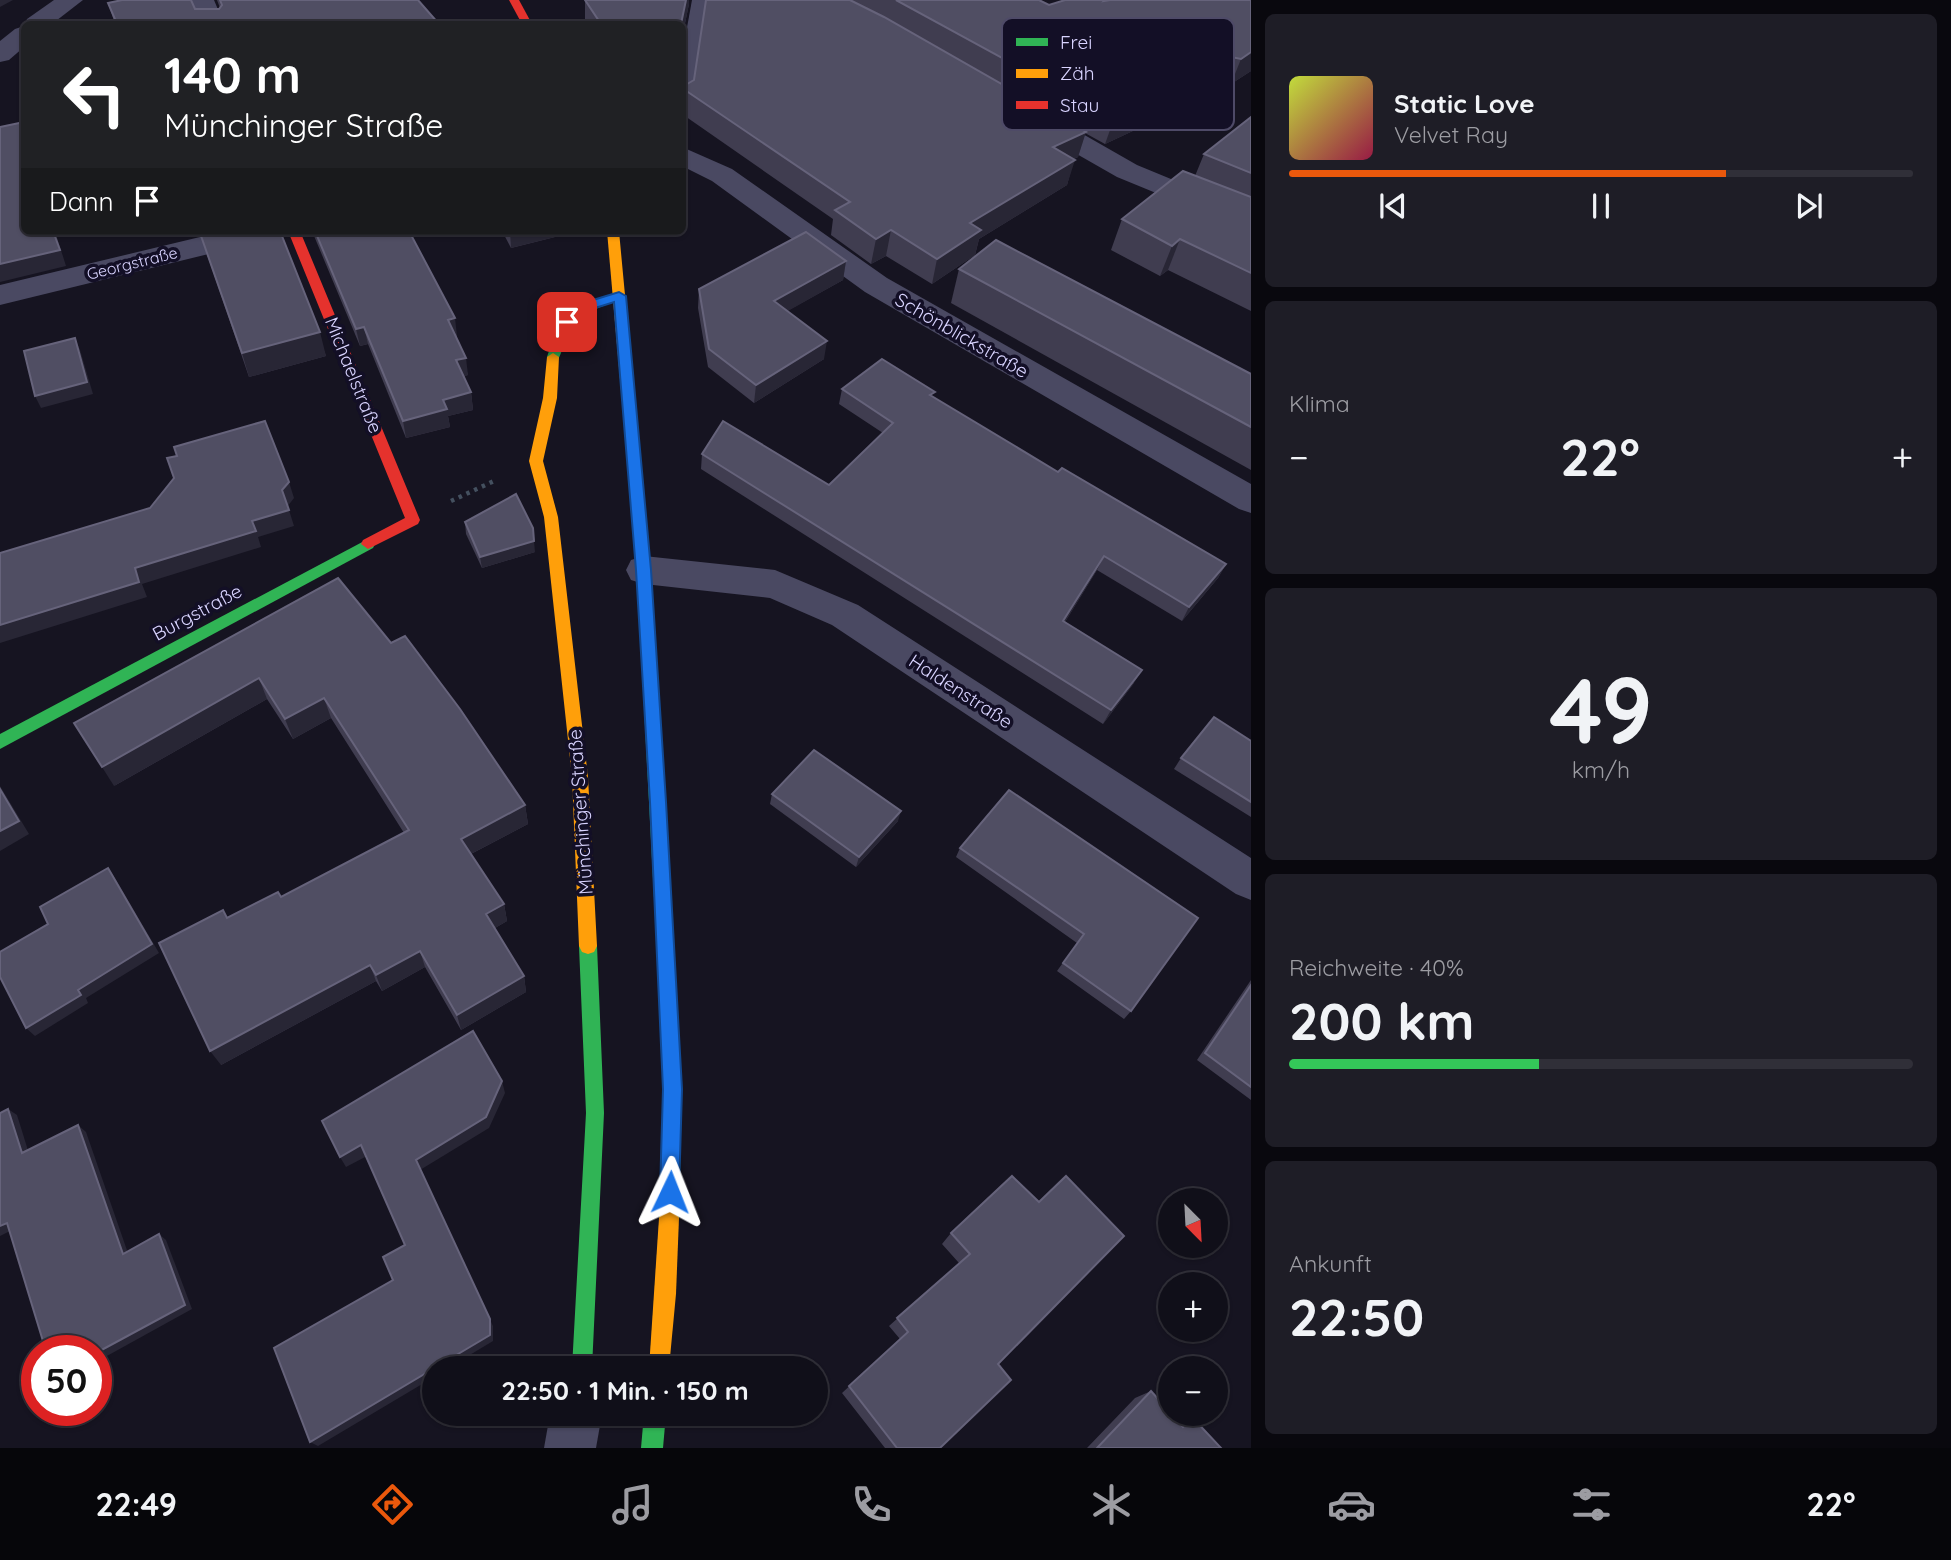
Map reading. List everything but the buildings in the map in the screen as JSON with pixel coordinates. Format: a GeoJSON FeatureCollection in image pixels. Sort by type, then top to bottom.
{"type":"FeatureCollection","features":[{"type":"Feature","properties":{"kind":"street"},"geometry":{"type":"LineString","coordinates":[[40,21],[71,0]]}},
{"type":"Feature","properties":{"kind":"street"},"geometry":{"type":"LineString","coordinates":[[202,0],[211,21]]}},
{"type":"Feature","properties":{"kind":"street"},"geometry":{"type":"LineString","coordinates":[[513,0],[525,21]]}},
{"type":"Feature","properties":{"kind":"street"},"geometry":{"type":"LineString","coordinates":[[0,54],[21,36]]}},
{"type":"Feature","properties":{"kind":"street"},"geometry":{"type":"LineString","coordinates":[[1055,130],[1127,171],[1251,223]]}},
{"type":"Feature","properties":{"kind":"street","name":"Schönblickstraße"},"geometry":{"type":"LineString","coordinates":[[686,157],[722,175],[876,285],[1251,500]]}},
{"type":"Feature","properties":{"kind":"street","name":"Georgstraße"},"geometry":{"type":"LineString","coordinates":[[0,295],[248,235]]}},
{"type":"Feature","properties":{"kind":"street","name":"Michaelstraße"},"geometry":{"type":"LineString","coordinates":[[296,235],[413,520]]}},
{"type":"Feature","properties":{"kind":"street"},"geometry":{"type":"LineString","coordinates":[[613,235],[644,570],[673,1089],[666,1294],[660,1356]]}},
{"type":"Feature","properties":{"kind":"street","name":"Münchinger Straße"},"geometry":{"type":"LineString","coordinates":[[583,1356],[595,1113],[580,790],[551,517],[536,461],[550,398],[553,355],[567,322],[584,307],[619,296]]}},
{"type":"Feature","properties":{"kind":"street","name":"Burgstraße"},"geometry":{"type":"LineString","coordinates":[[0,742],[413,520]]}},
{"type":"Feature","properties":{"kind":"street","name":"Haldenstraße"},"geometry":{"type":"LineString","coordinates":[[644,570],[775,584],[845,615],[1251,881]]}},
{"type":"Feature","properties":{"kind":"street"},"geometry":{"type":"LineString","coordinates":[[570,1448],[574,1426]]}},
{"type":"Feature","properties":{"kind":"street"},"geometry":{"type":"LineString","coordinates":[[652,1448],[654,1426]]}},
{"type":"Feature","properties":{"kind":"lane"},"geometry":{"type":"LineString","coordinates":[[686,80],[699,0]]}},
{"type":"Feature","properties":{"kind":"path"},"geometry":{"type":"LineString","coordinates":[[413,520],[536,461]]}},
{"type":"Feature","properties":{"kind":"traffic: fast"},"geometry":{"type":"LineString","coordinates":[[553,357],[563,332],[576,316],[594,305],[619,296]]}},
{"type":"Feature","properties":{"kind":"traffic: fast"},"geometry":{"type":"LineString","coordinates":[[0,742],[368,544]]}},
{"type":"Feature","properties":{"kind":"traffic: fast"},"geometry":{"type":"LineString","coordinates":[[644,573],[673,1089],[669,1218]]}},
{"type":"Feature","properties":{"kind":"traffic: fast"},"geometry":{"type":"LineString","coordinates":[[583,1356],[595,1113],[588,946]]}},
{"type":"Feature","properties":{"kind":"traffic: fast"},"geometry":{"type":"LineString","coordinates":[[652,1448],[654,1426]]}},
{"type":"Feature","properties":{"kind":"traffic: slow"},"geometry":{"type":"LineString","coordinates":[[613,235],[644,573]]}},
{"type":"Feature","properties":{"kind":"traffic: slow"},"geometry":{"type":"LineString","coordinates":[[553,357],[550,398],[536,461],[551,517],[580,777],[588,946]]}},
{"type":"Feature","properties":{"kind":"traffic: slow"},"geometry":{"type":"LineString","coordinates":[[660,1356],[669,1218]]}},
{"type":"Feature","properties":{"kind":"traffic: jam"},"geometry":{"type":"LineString","coordinates":[[514,0],[525,21]]}},
{"type":"Feature","properties":{"kind":"traffic: jam"},"geometry":{"type":"LineString","coordinates":[[296,235],[413,520],[368,544]]}},
{"type":"Feature","properties":{"kind":"route"},"geometry":{"type":"LineString","coordinates":[[567,322],[584,307],[619,296],[644,570],[658,802],[673,1089],[670,1192]]}}]}
